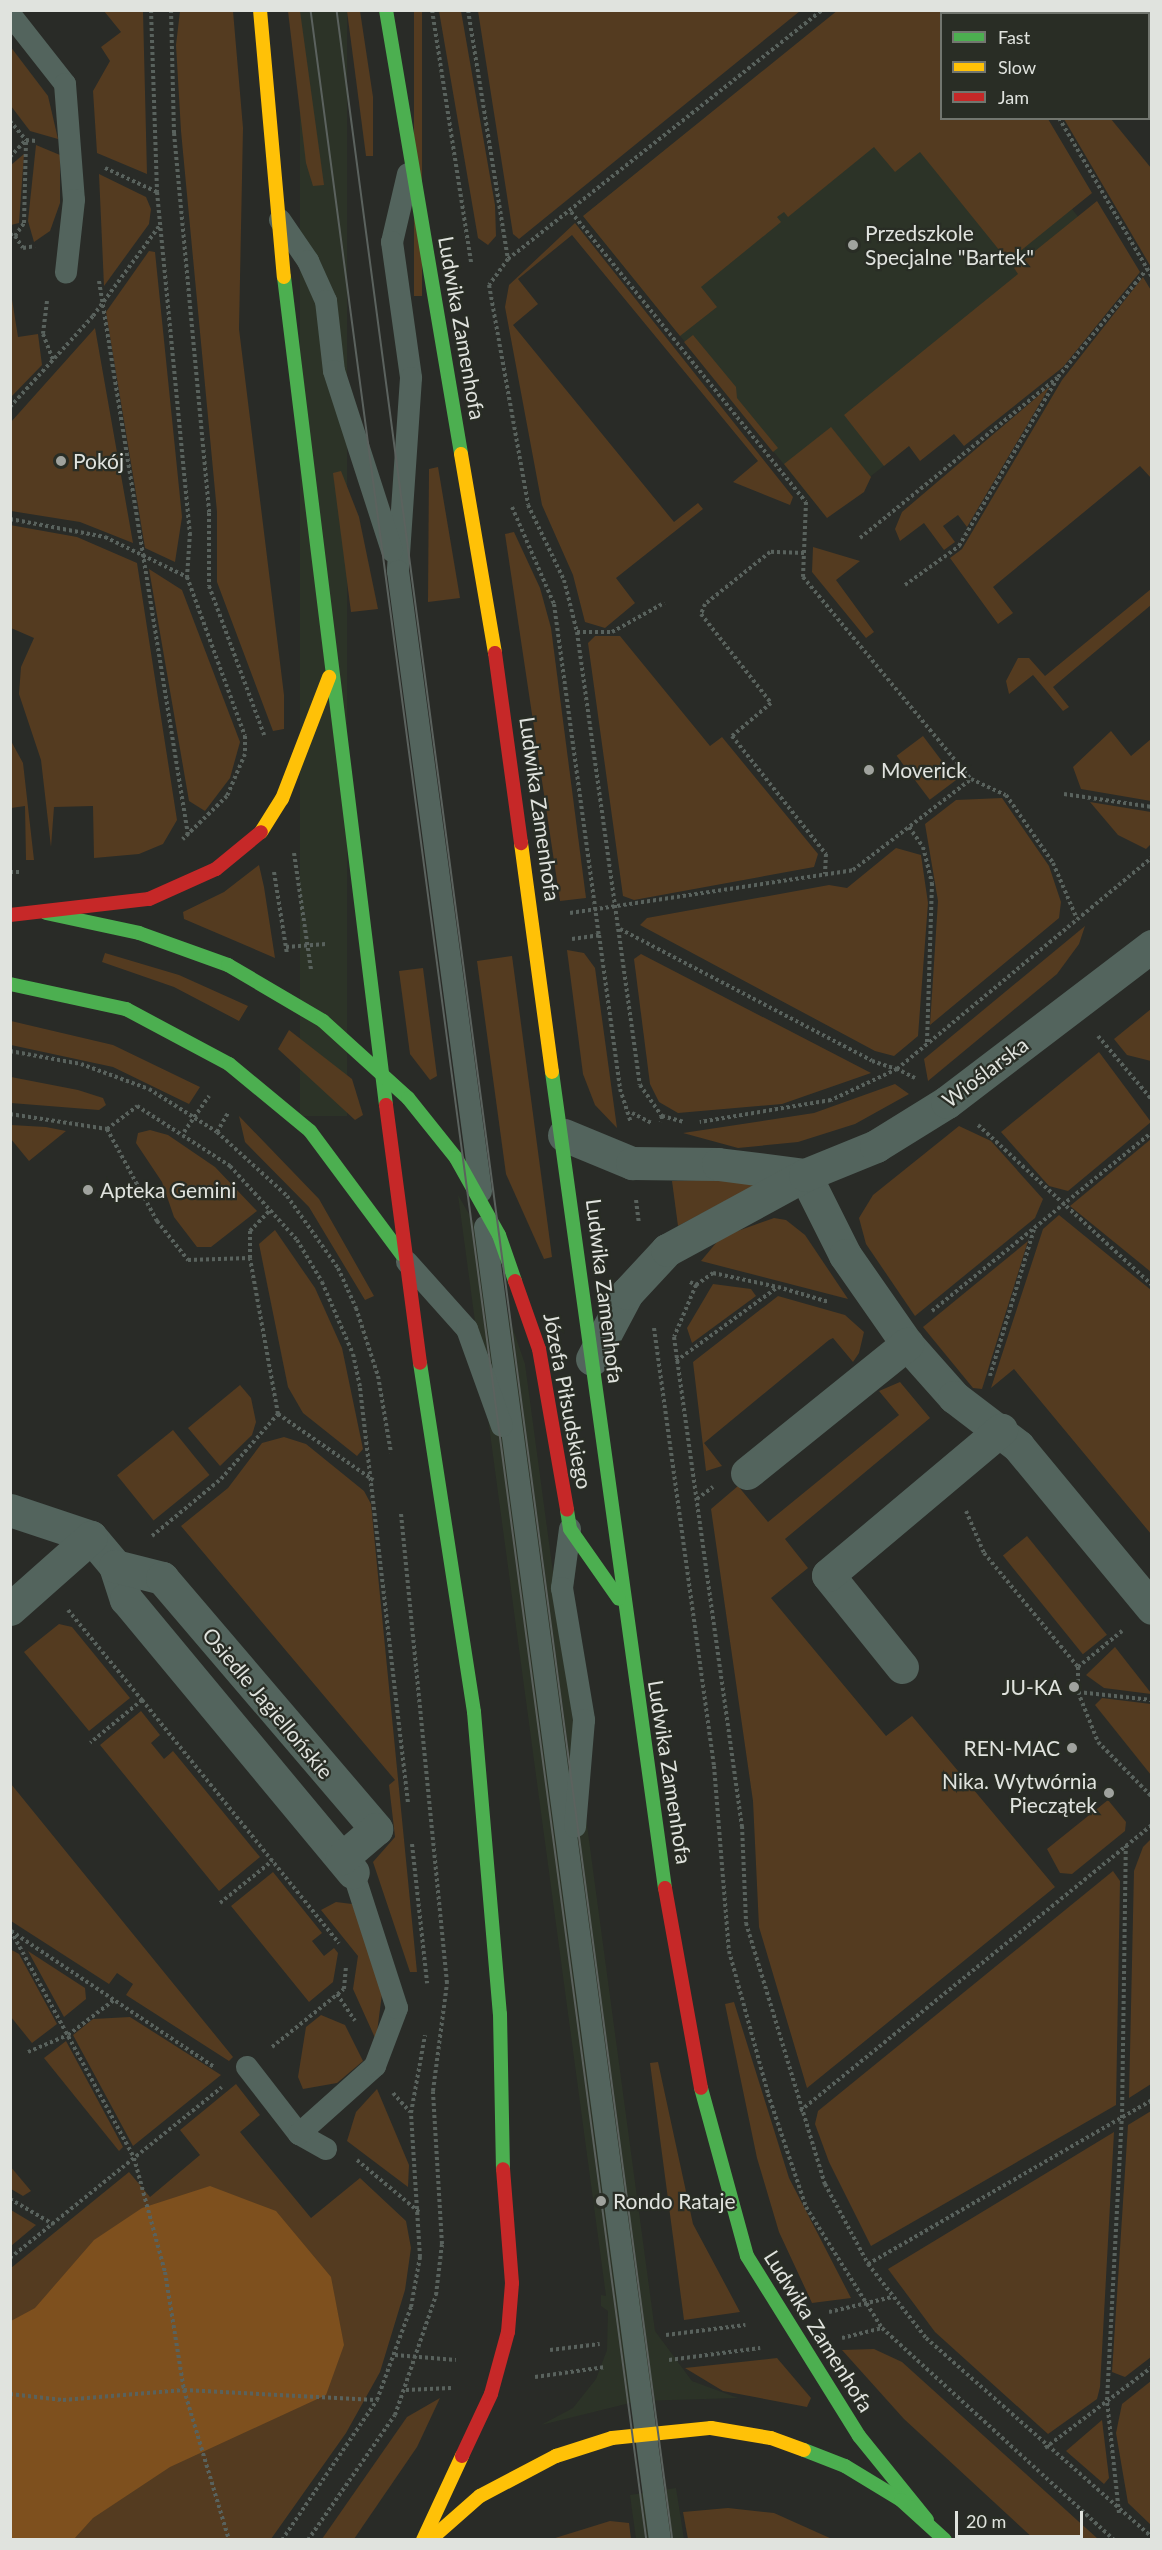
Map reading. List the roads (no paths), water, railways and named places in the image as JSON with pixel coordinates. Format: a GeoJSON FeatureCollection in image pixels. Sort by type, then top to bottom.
{"type":"FeatureCollection","features":[{"type":"Feature","properties":{"kind":"main road"},"geometry":{"type":"LineString","coordinates":[[260,10],[277,216],[331,672],[406,1262],[474,1712],[500,2014],[499,2114],[512,2283],[508,2332],[491,2394],[423,2540]]}},
{"type":"Feature","properties":{"kind":"main road","name":"Ludwika Zamenhofa"},"geometry":{"type":"LineString","coordinates":[[386,10],[500,682],[564,1136],[622,1604],[682,1997],[730,2209],[747,2256],[784,2320],[859,2436],[927,2520]]}},
{"type":"Feature","properties":{"kind":"main road","name":"Józefa Piłsudskiego"},"geometry":{"type":"LineString","coordinates":[[10,915],[46,913],[148,900],[216,869],[247,844],[282,800],[331,672]]}},
{"type":"Feature","properties":{"kind":"main road","name":"Józefa Piłsudskiego"},"geometry":{"type":"LineString","coordinates":[[46,913],[139,933],[228,965],[323,1021],[383,1071],[456,1158],[483,1207],[529,1308],[570,1529],[622,1604]]}},
{"type":"Feature","properties":{"kind":"main road"},"geometry":{"type":"LineString","coordinates":[[10,984],[126,1009],[201,1045],[256,1083],[310,1131],[406,1262]]}},
{"type":"Feature","properties":{"kind":"main road"},"geometry":{"type":"LineString","coordinates":[[431,2540],[480,2496],[534,2465],[594,2443],[645,2433],[711,2428],[771,2438],[845,2466],[927,2520],[945,2540]]}},
{"type":"Feature","properties":{"kind":"street","name":"Wioślarska"},"geometry":{"type":"LineString","coordinates":[[592,1359],[645,1268],[716,1220],[805,1175],[876,1146],[947,1102],[1152,946]]}},
{"type":"Feature","properties":{"kind":"street","name":"Wioślarska"},"geometry":{"type":"LineString","coordinates":[[564,1136],[632,1163],[718,1164],[805,1175]]}},
{"type":"Feature","properties":{"kind":"street"},"geometry":{"type":"LineString","coordinates":[[805,1175],[845,1255],[904,1340],[989,1423],[1151,1607]]}},
{"type":"Feature","properties":{"kind":"street"},"geometry":{"type":"LineString","coordinates":[[747,1473],[904,1340]]}},
{"type":"Feature","properties":{"kind":"street"},"geometry":{"type":"LineString","coordinates":[[902,1667],[828,1575],[989,1423]]}},
{"type":"Feature","properties":{"kind":"street"},"geometry":{"type":"LineString","coordinates":[[10,1510],[91,1537],[10,1609]]}},
{"type":"Feature","properties":{"kind":"street","name":"Osiedle Jagiellońskie"},"geometry":{"type":"LineString","coordinates":[[91,1537],[115,1566],[126,1599],[347,1865],[376,1829],[162,1578],[115,1566]]}},
{"type":"Feature","properties":{"kind":"lane"},"geometry":{"type":"LineString","coordinates":[[10,14],[64,84],[74,200],[66,273]]}},
{"type":"Feature","properties":{"kind":"lane"},"geometry":{"type":"LineString","coordinates":[[398,571],[411,378],[392,242],[411,164]]}},
{"type":"Feature","properties":{"kind":"lane"},"geometry":{"type":"LineString","coordinates":[[277,216],[308,261],[326,301],[334,371],[398,571],[659,2537]]}},
{"type":"Feature","properties":{"kind":"lane"},"geometry":{"type":"LineString","coordinates":[[406,1262],[467,1329],[518,1471]]}},
{"type":"Feature","properties":{"kind":"lane"},"geometry":{"type":"LineString","coordinates":[[570,1529],[562,1587],[584,1720],[571,1876]]}},
{"type":"Feature","properties":{"kind":"lane"},"geometry":{"type":"LineString","coordinates":[[298,2134],[375,2066],[397,2008],[347,1865]]}},
{"type":"Feature","properties":{"kind":"lane"},"geometry":{"type":"LineString","coordinates":[[240,2073],[298,2134],[326,2149]]}},
{"type":"Feature","properties":{"kind":"tram line"},"geometry":{"type":"LineString","coordinates":[[311,10],[647,2540]]}},
{"type":"Feature","properties":{"kind":"tram line"},"geometry":{"type":"LineString","coordinates":[[337,10],[673,2540]]}},
{"type":"Feature","properties":{"kind":"place","name":"Przedszkole Specjalne \"Bartek\""},"geometry":{"type":"Point","coordinates":[853,245]}},
{"type":"Feature","properties":{"kind":"place","name":"Pokój"},"geometry":{"type":"Point","coordinates":[61,461]}},
{"type":"Feature","properties":{"kind":"place","name":"Moverick"},"geometry":{"type":"Point","coordinates":[869,770]}},
{"type":"Feature","properties":{"kind":"place","name":"Apteka Gemini"},"geometry":{"type":"Point","coordinates":[88,1190]}},
{"type":"Feature","properties":{"kind":"place","name":"JU-KA"},"geometry":{"type":"Point","coordinates":[1074,1687]}},
{"type":"Feature","properties":{"kind":"place","name":"REN-MAC"},"geometry":{"type":"Point","coordinates":[1072,1748]}},
{"type":"Feature","properties":{"kind":"place","name":"Nika. Wytwórnia Pieczątek"},"geometry":{"type":"Point","coordinates":[1109,1793]}},
{"type":"Feature","properties":{"kind":"place","name":"Rondo Rataje"},"geometry":{"type":"Point","coordinates":[601,2201]}}]}
